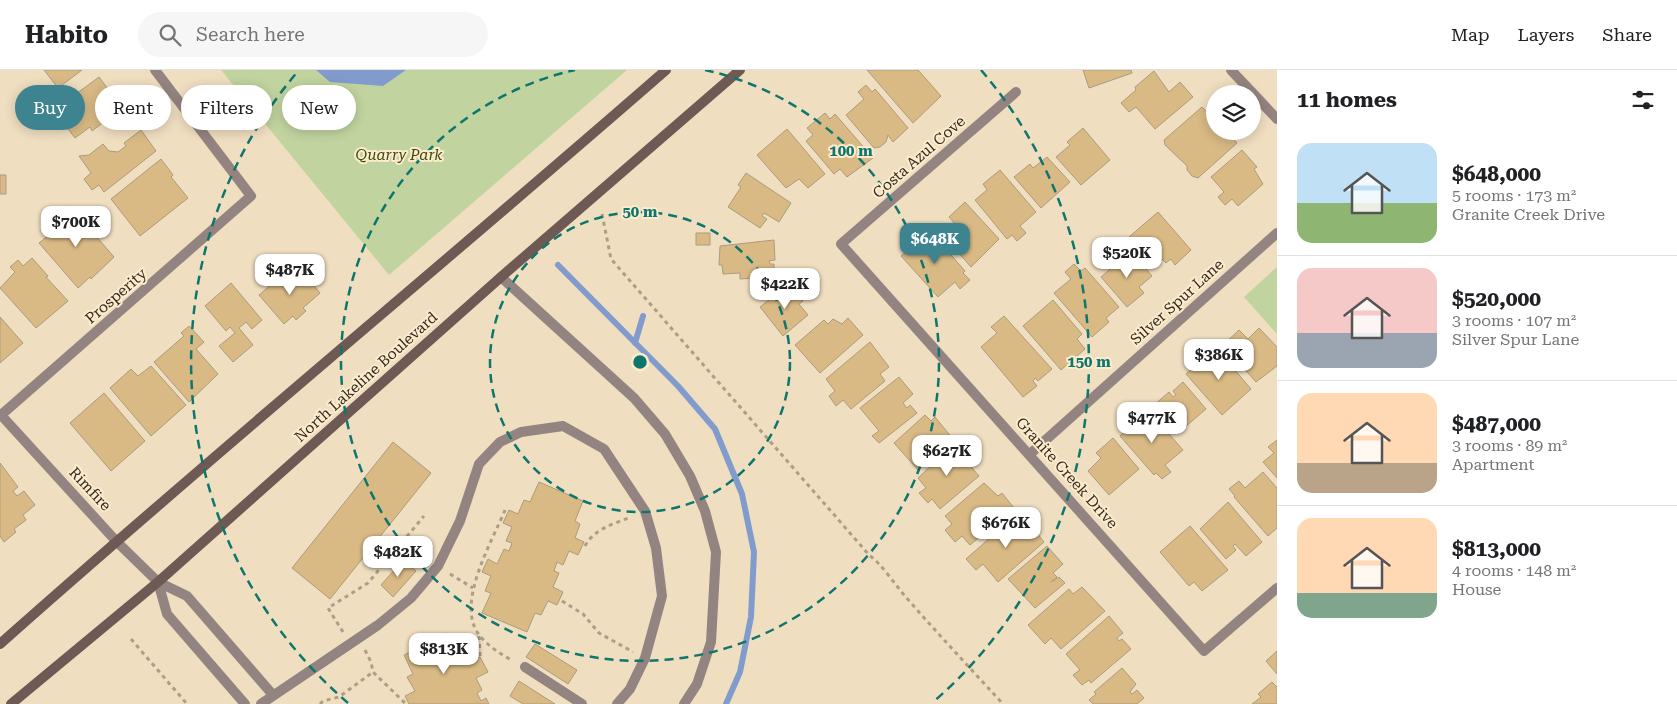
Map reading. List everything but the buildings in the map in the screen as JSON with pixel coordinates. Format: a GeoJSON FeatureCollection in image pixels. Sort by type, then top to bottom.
{"type":"FeatureCollection","features":[{"type":"Feature","properties":{"kind":"main road"},"geometry":{"type":"LineString","coordinates":[[0,644],[116,541],[666,70]]}},
{"type":"Feature","properties":{"kind":"main road","name":"North Lakeline Boulevard"},"geometry":{"type":"LineString","coordinates":[[11,704],[158,582],[500,277],[740,70]]}},
{"type":"Feature","properties":{"kind":"street","name":"Prosperity"},"geometry":{"type":"LineString","coordinates":[[1,416],[251,196],[155,70]]}},
{"type":"Feature","properties":{"kind":"street"},"geometry":{"type":"LineString","coordinates":[[1231,70],[1277,119]]}},
{"type":"Feature","properties":{"kind":"street","name":"Costa Azul Cove"},"geometry":{"type":"LineString","coordinates":[[841,244],[1016,92]]}},
{"type":"Feature","properties":{"kind":"street","name":"Silver Spur Lane"},"geometry":{"type":"LineString","coordinates":[[1030,454],[1277,233]]}},
{"type":"Feature","properties":{"kind":"street","name":"Granite Creek Drive"},"geometry":{"type":"LineString","coordinates":[[841,244],[1204,651],[1277,588]]}},
{"type":"Feature","properties":{"kind":"street"},"geometry":{"type":"LineString","coordinates":[[500,277],[634,398],[665,434],[690,476],[705,511],[716,552],[711,642],[697,684],[684,704]]}},
{"type":"Feature","properties":{"kind":"street","name":"Rimfire"},"geometry":{"type":"LineString","coordinates":[[1,416],[116,541],[158,582]]}},
{"type":"Feature","properties":{"kind":"street"},"geometry":{"type":"LineString","coordinates":[[261,704],[378,625],[411,598],[438,566],[460,521],[479,464],[500,442],[521,432],[563,426],[604,449],[645,511],[656,548],[662,596],[645,658],[630,689],[617,704]]}},
{"type":"Feature","properties":{"kind":"street"},"geometry":{"type":"LineString","coordinates":[[158,582],[187,596],[273,695]]}},
{"type":"Feature","properties":{"kind":"street"},"geometry":{"type":"LineString","coordinates":[[158,582],[167,614],[245,704]]}},
{"type":"Feature","properties":{"kind":"street"},"geometry":{"type":"LineString","coordinates":[[524,666],[582,704]]}},
{"type":"Feature","properties":{"kind":"path"},"geometry":{"type":"LineString","coordinates":[[602,214],[611,258],[870,556],[876,559],[886,574],[929,624],[1003,704]]}},
{"type":"Feature","properties":{"kind":"path"},"geometry":{"type":"LineString","coordinates":[[505,510],[473,588],[470,608],[472,623],[479,635],[491,647],[524,666]]}},
{"type":"Feature","properties":{"kind":"path"},"geometry":{"type":"LineString","coordinates":[[585,546],[589,538],[598,530],[645,511]]}},
{"type":"Feature","properties":{"kind":"path"},"geometry":{"type":"LineString","coordinates":[[438,566],[473,588]]}},
{"type":"Feature","properties":{"kind":"path"},"geometry":{"type":"LineString","coordinates":[[562,601],[583,614],[599,633],[645,658]]}},
{"type":"Feature","properties":{"kind":"path"},"geometry":{"type":"LineString","coordinates":[[479,635],[480,656]]}},
{"type":"Feature","properties":{"kind":"path"},"geometry":{"type":"LineString","coordinates":[[131,639],[188,704]]}},
{"type":"Feature","properties":{"kind":"path"},"geometry":{"type":"LineString","coordinates":[[320,704],[339,697],[373,672]]}},
{"type":"Feature","properties":{"kind":"green space","name":"Quarry Park"},"geometry":{"type":"Polygon","coordinates":[[[221,70],[627,70],[389,275],[270,130],[272,130],[272,85],[233,85],[221,70]]]}},
{"type":"Feature","properties":{"kind":"green space"},"geometry":{"type":"Polygon","coordinates":[[[1277,267],[1277,334],[1244,297],[1277,267]]]}},
{"type":"Feature","properties":{"kind":"water"},"geometry":{"type":"Polygon","coordinates":[[[316,70],[406,70],[383,86],[330,82],[316,70]]]}},
{"type":"Feature","properties":{"kind":"waterway"},"geometry":{"type":"LineString","coordinates":[[558,265],[678,386],[715,429],[742,494],[754,552],[751,617],[740,672],[726,704]]}},
{"type":"Feature","properties":{"kind":"waterway"},"geometry":{"type":"LineString","coordinates":[[635,343],[643,316]]}}]}
